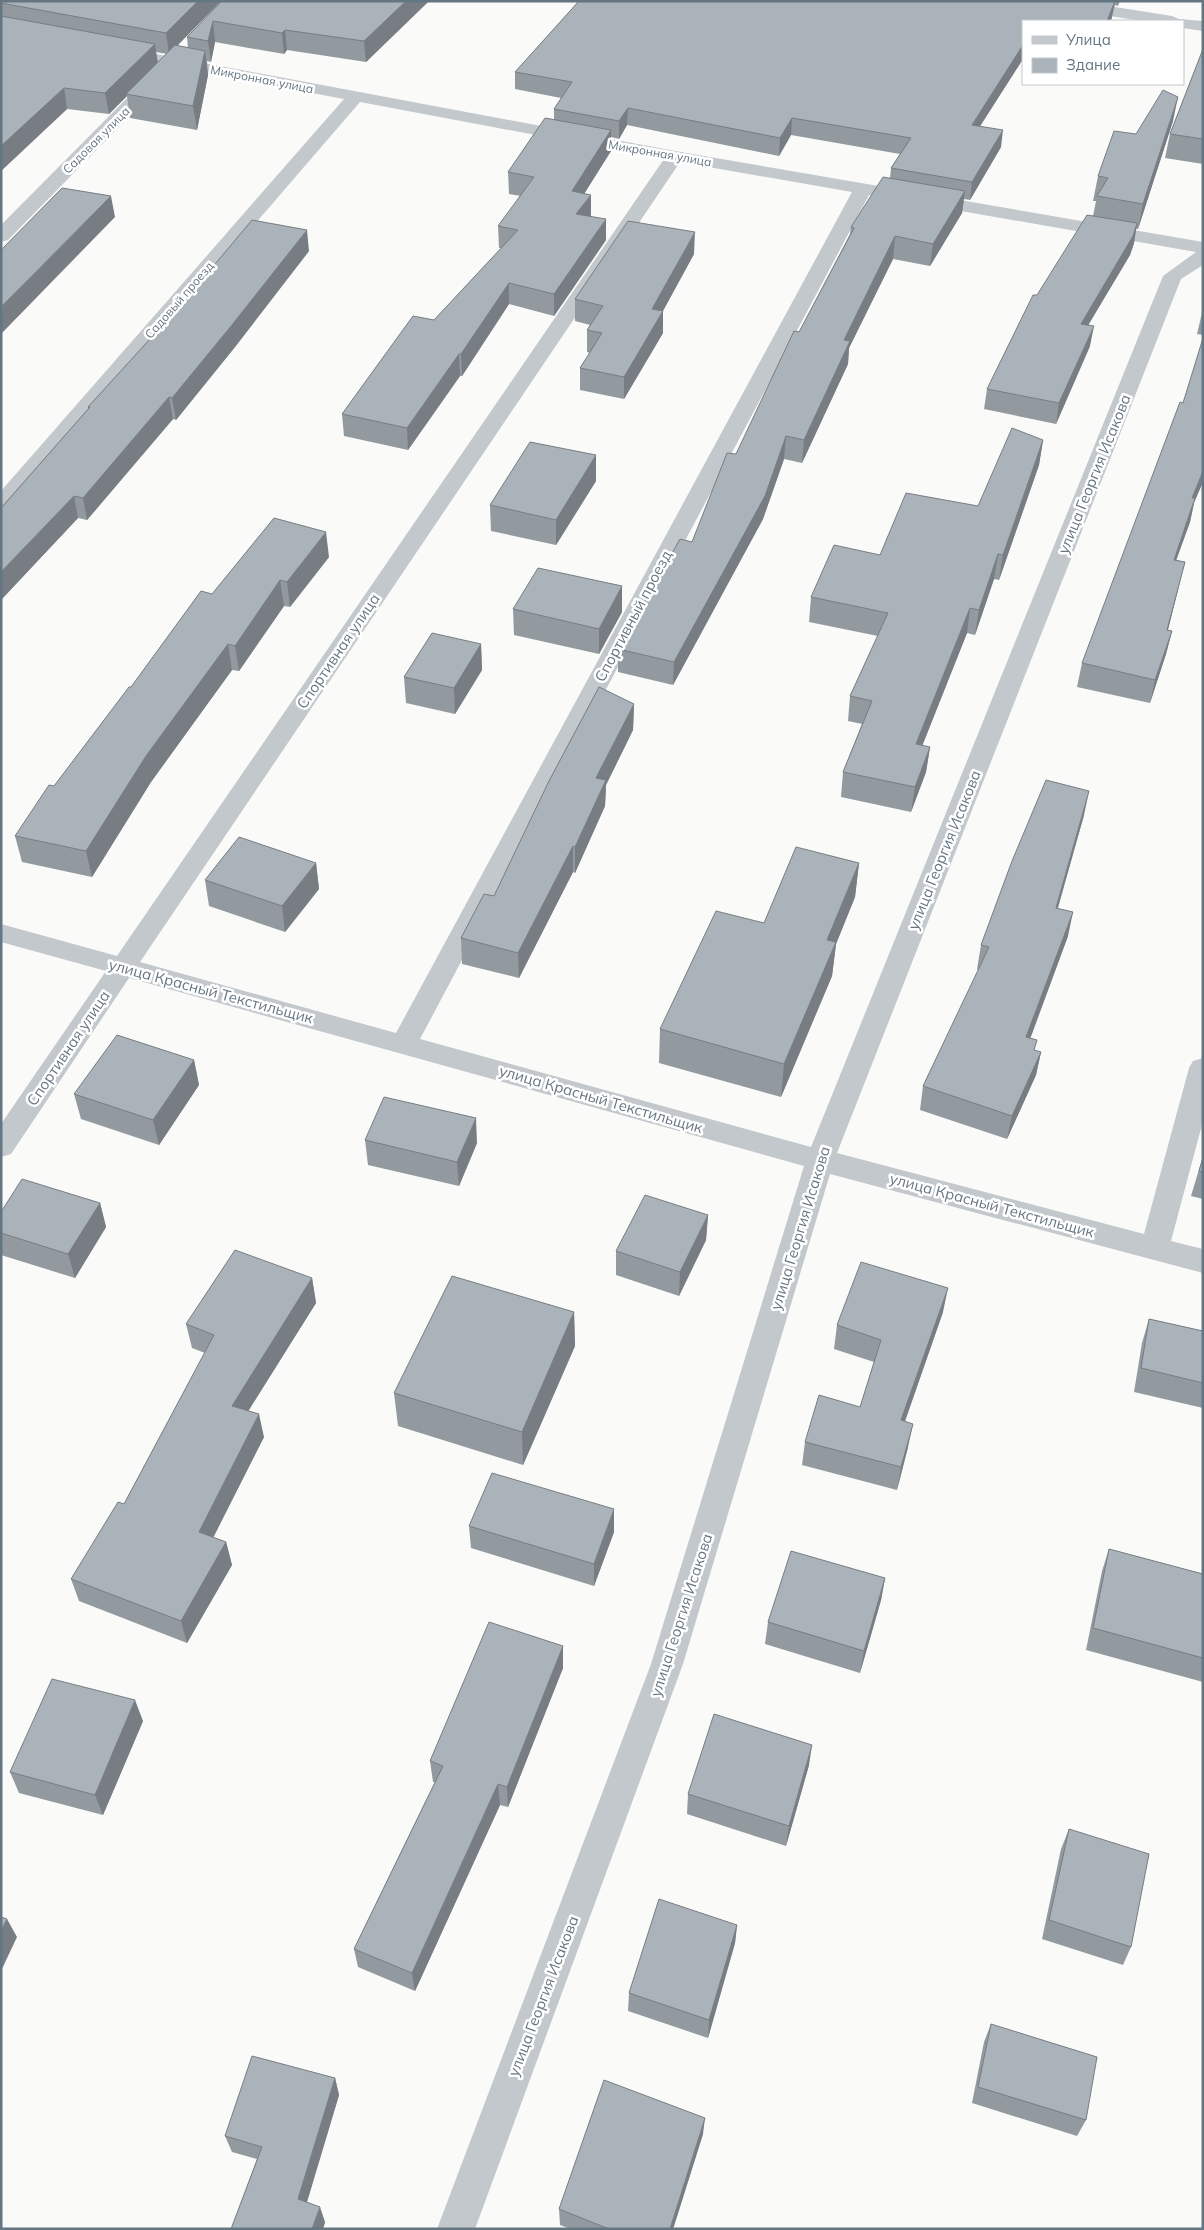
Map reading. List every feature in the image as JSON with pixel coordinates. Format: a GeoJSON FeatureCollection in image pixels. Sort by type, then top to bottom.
{"type":"FeatureCollection","features":[{"type":"Feature","properties":{"kind":"street"},"geometry":{"type":"LineString","coordinates":[[1044,1],[1166,20]]}},
{"type":"Feature","properties":{"kind":"street"},"geometry":{"type":"LineString","coordinates":[[1184,23],[1203,26]]}},
{"type":"Feature","properties":{"kind":"street","name":"Садовая улица"},"geometry":{"type":"LineString","coordinates":[[1,236],[187,48]]}},
{"type":"Feature","properties":{"kind":"street","name":"Микронная улица"},"geometry":{"type":"LineString","coordinates":[[106,49],[675,156],[1203,248]]}},
{"type":"Feature","properties":{"kind":"street","name":"Садовый проезд"},"geometry":{"type":"LineString","coordinates":[[1,504],[356,96]]}},
{"type":"Feature","properties":{"kind":"street","name":"Спортивная улица"},"geometry":{"type":"LineString","coordinates":[[1,1146],[675,156]]}},
{"type":"Feature","properties":{"kind":"street","name":"Спортивный проезд"},"geometry":{"type":"LineString","coordinates":[[404,1043],[863,189]]}},
{"type":"Feature","properties":{"kind":"street","name":"улица Георгия Исакова"},"geometry":{"type":"LineString","coordinates":[[456,2229],[667,1664],[820,1160],[1173,276],[1203,256]]}},
{"type":"Feature","properties":{"kind":"street","name":"улица Красный Текстильщик"},"geometry":{"type":"LineString","coordinates":[[1,932],[122,968],[404,1043],[820,1160],[1203,1261]]}},
{"type":"Feature","properties":{"kind":"street"},"geometry":{"type":"LineString","coordinates":[[1155,1248],[1203,1068]]}},
{"type":"Feature","properties":{"kind":"building"},"geometry":{"type":"Polygon","coordinates":[[[1,1],[198,1],[166,33],[1,3],[1,1]]]}},
{"type":"Feature","properties":{"kind":"building"},"geometry":{"type":"Polygon","coordinates":[[[222,1],[406,1],[364,41],[285,30],[282,33],[213,21],[208,41],[187,37],[222,1]]]}},
{"type":"Feature","properties":{"kind":"building"},"geometry":{"type":"Polygon","coordinates":[[[579,1],[1115,1],[1107,20],[1022,20],[1022,47],[972,125],[1003,130],[972,182],[891,168],[911,138],[792,118],[780,138],[628,108],[619,121],[554,109],[572,82],[515,72],[579,1]]]}},
{"type":"Feature","properties":{"kind":"building"},"geometry":{"type":"Polygon","coordinates":[[[1,16],[155,44],[105,93],[64,88],[1,146],[1,16]]]}},
{"type":"Feature","properties":{"kind":"building"},"geometry":{"type":"Polygon","coordinates":[[[175,45],[205,51],[193,106],[126,94],[175,45]]]}},
{"type":"Feature","properties":{"kind":"building"},"geometry":{"type":"Polygon","coordinates":[[[1203,49],[1203,139],[1170,134],[1203,49]]]}},
{"type":"Feature","properties":{"kind":"building"},"geometry":{"type":"Polygon","coordinates":[[[1163,90],[1178,97],[1143,204],[1097,196],[1108,178],[1098,176],[1114,131],[1136,134],[1163,90]]]}},
{"type":"Feature","properties":{"kind":"building"},"geometry":{"type":"Polygon","coordinates":[[[545,118],[611,130],[572,191],[591,195],[576,214],[606,219],[554,294],[509,283],[461,354],[459,354],[407,428],[342,414],[413,316],[434,320],[518,230],[498,226],[534,177],[508,172],[545,118]]]}},
{"type":"Feature","properties":{"kind":"building"},"geometry":{"type":"Polygon","coordinates":[[[883,177],[965,191],[933,244],[895,236],[844,340],[850,341],[804,440],[786,436],[765,496],[674,662],[618,649],[680,539],[692,542],[727,453],[736,454],[794,331],[799,332],[854,228],[851,227],[883,177]]]}},
{"type":"Feature","properties":{"kind":"building"},"geometry":{"type":"Polygon","coordinates":[[[62,188],[111,196],[1,307],[1,250],[62,188]]]}},
{"type":"Feature","properties":{"kind":"building"},"geometry":{"type":"Polygon","coordinates":[[[1087,215],[1137,223],[1133,236],[1081,324],[1094,326],[1059,403],[987,389],[1033,295],[1037,295],[1087,215]]]}},
{"type":"Feature","properties":{"kind":"building"},"geometry":{"type":"Polygon","coordinates":[[[252,220],[307,230],[172,398],[169,397],[83,498],[74,496],[1,572],[1,508],[90,407],[88,407],[202,282],[200,282],[252,220]]]}},
{"type":"Feature","properties":{"kind":"building"},"geometry":{"type":"Polygon","coordinates":[[[628,221],[695,232],[652,309],[663,311],[624,377],[580,368],[602,333],[587,330],[603,306],[575,299],[628,221]]]}},
{"type":"Feature","properties":{"kind":"building"},"geometry":{"type":"Polygon","coordinates":[[[1203,338],[1203,471],[1192,498],[1195,498],[1174,560],[1185,562],[1167,630],[1172,631],[1155,680],[1082,663],[1180,402],[1183,403],[1203,338]]]}},
{"type":"Feature","properties":{"kind":"building"},"geometry":{"type":"Polygon","coordinates":[[[1012,428],[1043,440],[1003,555],[998,554],[979,610],[970,608],[916,744],[930,747],[915,787],[843,772],[872,701],[850,696],[888,613],[811,597],[834,545],[880,555],[906,493],[978,506],[1012,428]]]}},
{"type":"Feature","properties":{"kind":"building"},"geometry":{"type":"Polygon","coordinates":[[[530,442],[596,455],[556,520],[490,505],[530,442]]]}},
{"type":"Feature","properties":{"kind":"building"},"geometry":{"type":"Polygon","coordinates":[[[274,518],[326,532],[287,582],[280,580],[235,646],[228,644],[146,756],[86,851],[15,836],[49,785],[54,786],[129,687],[131,687],[201,591],[212,594],[274,518]]]}},
{"type":"Feature","properties":{"kind":"building"},"geometry":{"type":"Polygon","coordinates":[[[538,568],[622,586],[599,629],[513,609],[538,568]]]}},
{"type":"Feature","properties":{"kind":"building"},"geometry":{"type":"Polygon","coordinates":[[[432,633],[481,644],[454,688],[404,677],[432,633]]]}},
{"type":"Feature","properties":{"kind":"building"},"geometry":{"type":"Polygon","coordinates":[[[599,687],[634,704],[596,778],[606,780],[575,847],[573,846],[518,953],[461,938],[484,894],[494,896],[549,781],[599,687]]]}},
{"type":"Feature","properties":{"kind":"building"},"geometry":{"type":"Polygon","coordinates":[[[1046,780],[1089,791],[1056,908],[1073,912],[1026,1037],[1037,1040],[1034,1050],[1041,1052],[1012,1116],[923,1086],[989,947],[981,945],[1012,861],[1046,780]]]}},
{"type":"Feature","properties":{"kind":"building"},"geometry":{"type":"Polygon","coordinates":[[[239,837],[316,863],[282,906],[205,880],[239,837]]]}},
{"type":"Feature","properties":{"kind":"building"},"geometry":{"type":"Polygon","coordinates":[[[796,847],[859,863],[827,940],[836,942],[784,1064],[660,1029],[716,911],[764,923],[796,847]]]}},
{"type":"Feature","properties":{"kind":"building"},"geometry":{"type":"Polygon","coordinates":[[[117,1035],[194,1060],[153,1120],[74,1094],[117,1035]]]}},
{"type":"Feature","properties":{"kind":"building"},"geometry":{"type":"Polygon","coordinates":[[[384,1097],[476,1118],[457,1162],[365,1140],[384,1097]]]}},
{"type":"Feature","properties":{"kind":"building"},"geometry":{"type":"Polygon","coordinates":[[[1203,1158],[1203,1172],[1199,1171],[1203,1158]]]}},
{"type":"Feature","properties":{"kind":"building"},"geometry":{"type":"Polygon","coordinates":[[[22,1179],[100,1203],[68,1254],[1,1233],[1,1212],[22,1179]]]}},
{"type":"Feature","properties":{"kind":"building"},"geometry":{"type":"Polygon","coordinates":[[[645,1195],[708,1215],[680,1272],[616,1251],[645,1195]]]}},
{"type":"Feature","properties":{"kind":"building"},"geometry":{"type":"Polygon","coordinates":[[[235,1250],[312,1278],[232,1406],[259,1414],[199,1532],[226,1542],[181,1621],[71,1579],[118,1502],[124,1504],[214,1335],[186,1324],[235,1250]]]}},
{"type":"Feature","properties":{"kind":"building"},"geometry":{"type":"Polygon","coordinates":[[[861,1262],[948,1288],[901,1420],[913,1424],[901,1467],[805,1442],[819,1395],[860,1407],[881,1340],[837,1325],[861,1262]]]}},
{"type":"Feature","properties":{"kind":"building"},"geometry":{"type":"Polygon","coordinates":[[[452,1276],[574,1312],[522,1432],[394,1393],[452,1276]]]}},
{"type":"Feature","properties":{"kind":"building"},"geometry":{"type":"Polygon","coordinates":[[[1149,1319],[1203,1331],[1203,1383],[1141,1368],[1149,1319]]]}},
{"type":"Feature","properties":{"kind":"building"},"geometry":{"type":"Polygon","coordinates":[[[492,1473],[614,1509],[594,1564],[469,1526],[492,1473]]]}},
{"type":"Feature","properties":{"kind":"building"},"geometry":{"type":"Polygon","coordinates":[[[1109,1549],[1203,1574],[1203,1658],[1093,1628],[1109,1549]]]}},
{"type":"Feature","properties":{"kind":"building"},"geometry":{"type":"Polygon","coordinates":[[[791,1551],[885,1578],[864,1651],[768,1622],[791,1551]]]}},
{"type":"Feature","properties":{"kind":"building"},"geometry":{"type":"Polygon","coordinates":[[[489,1622],[563,1646],[507,1787],[498,1784],[412,1973],[354,1949],[443,1766],[430,1761],[489,1622]]]}},
{"type":"Feature","properties":{"kind":"building"},"geometry":{"type":"Polygon","coordinates":[[[52,1679],[135,1700],[95,1795],[10,1772],[52,1679]]]}},
{"type":"Feature","properties":{"kind":"building"},"geometry":{"type":"Polygon","coordinates":[[[714,1714],[812,1745],[789,1826],[688,1794],[714,1714]]]}},
{"type":"Feature","properties":{"kind":"building"},"geometry":{"type":"Polygon","coordinates":[[[1069,1829],[1149,1854],[1131,1947],[1049,1920],[1069,1829]]]}},
{"type":"Feature","properties":{"kind":"building"},"geometry":{"type":"Polygon","coordinates":[[[659,1899],[737,1925],[709,2020],[629,1993],[659,1899]]]}},
{"type":"Feature","properties":{"kind":"building"},"geometry":{"type":"Polygon","coordinates":[[[1,1917],[7,1919],[1,1931],[1,1917]]]}},
{"type":"Feature","properties":{"kind":"building"},"geometry":{"type":"Polygon","coordinates":[[[991,2024],[1097,2057],[1086,2120],[978,2087],[991,2024]]]}},
{"type":"Feature","properties":{"kind":"building"},"geometry":{"type":"Polygon","coordinates":[[[252,2056],[335,2078],[298,2199],[320,2207],[312,2229],[231,2229],[262,2147],[225,2136],[252,2056]]]}},
{"type":"Feature","properties":{"kind":"building"},"geometry":{"type":"Polygon","coordinates":[[[604,2080],[705,2118],[670,2229],[609,2229],[559,2209],[604,2080]]]}}]}
